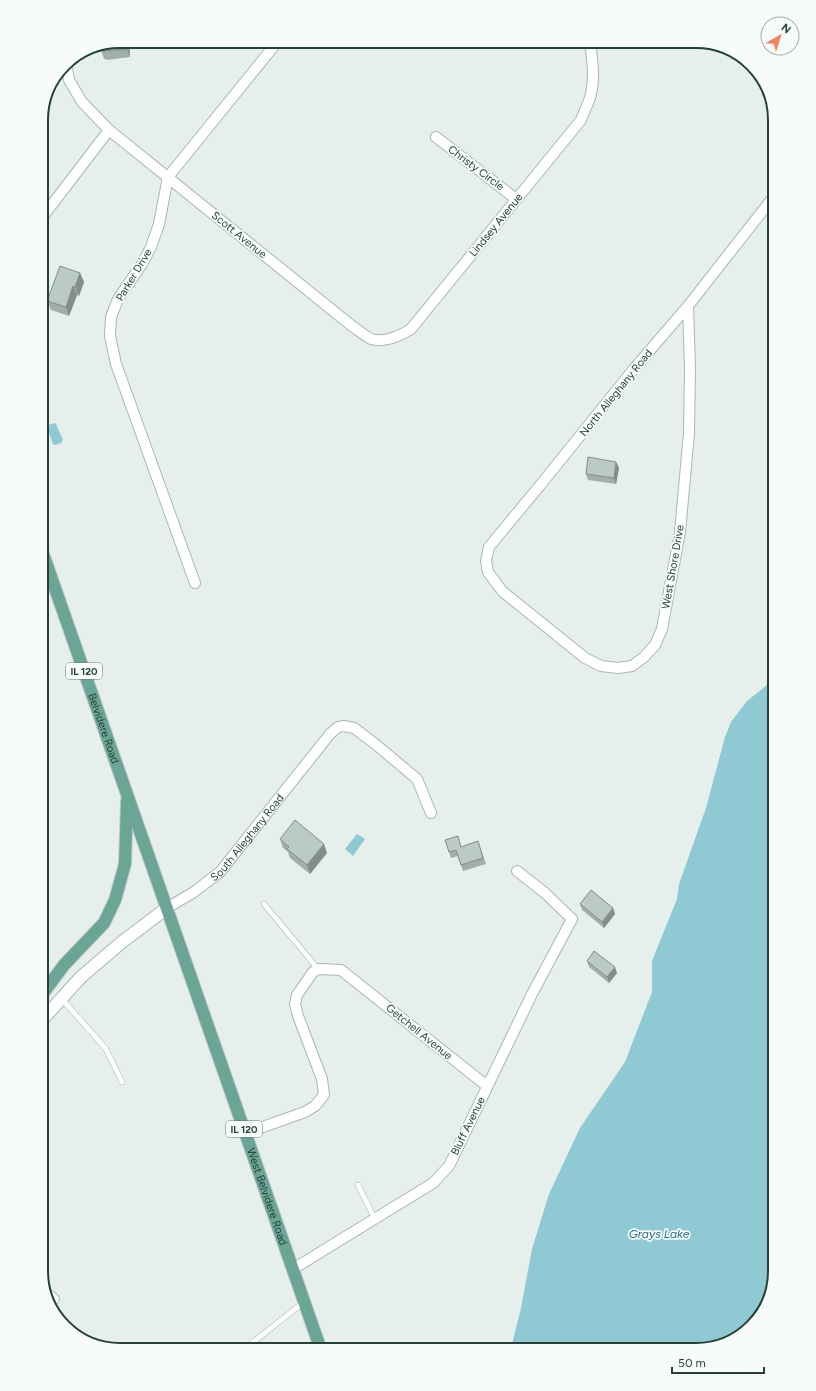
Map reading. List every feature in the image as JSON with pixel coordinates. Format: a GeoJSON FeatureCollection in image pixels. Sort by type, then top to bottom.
{"type":"FeatureCollection","features":[{"type":"Feature","properties":{"kind":"main road","name":"Belvidere Road"},"geometry":{"type":"LineString","coordinates":[[48,568],[167,908]]}},
{"type":"Feature","properties":{"kind":"main road"},"geometry":{"type":"LineString","coordinates":[[48,987],[64,965],[104,923],[115,900],[125,864],[127,794]]}},
{"type":"Feature","properties":{"kind":"main road","name":"West Belvidere Road"},"geometry":{"type":"LineString","coordinates":[[167,908],[319,1343]]}},
{"type":"Feature","properties":{"kind":"street","name":"Parker Drive"},"geometry":{"type":"LineString","coordinates":[[195,583],[118,371],[110,336],[111,317],[118,299],[142,264],[151,247],[159,224],[168,177],[272,48]]}},
{"type":"Feature","properties":{"kind":"street","name":"Lindsey Avenue"},"geometry":{"type":"LineString","coordinates":[[371,338],[384,340],[401,336],[411,329],[581,120],[591,94],[593,80],[591,48]]}},
{"type":"Feature","properties":{"kind":"street","name":"Scott Avenue"},"geometry":{"type":"LineString","coordinates":[[68,70],[70,80],[82,102],[109,130],[352,326],[371,338]]}},
{"type":"Feature","properties":{"kind":"street"},"geometry":{"type":"LineString","coordinates":[[48,210],[109,130]]}},
{"type":"Feature","properties":{"kind":"street","name":"Christy Circle"},"geometry":{"type":"LineString","coordinates":[[436,137],[516,199]]}},
{"type":"Feature","properties":{"kind":"street","name":"North Alleghany Road"},"geometry":{"type":"LineString","coordinates":[[506,594],[494,582],[488,572],[486,561],[489,547],[633,370],[688,306],[768,204]]}},
{"type":"Feature","properties":{"kind":"street","name":"West Shore Drive"},"geometry":{"type":"LineString","coordinates":[[506,594],[585,658],[601,666],[618,668],[632,666],[644,657],[655,645],[662,629],[680,532],[689,433],[690,368],[688,306]]}},
{"type":"Feature","properties":{"kind":"street","name":"South Alleghany Road"},"geometry":{"type":"LineString","coordinates":[[48,1014],[81,977],[116,947],[167,908],[194,892],[220,872],[330,734],[338,727],[344,726],[354,728],[417,779],[431,813]]}},
{"type":"Feature","properties":{"kind":"street","name":"Bluff Avenue"},"geometry":{"type":"LineString","coordinates":[[293,1269],[434,1183],[449,1166],[532,994],[572,919],[545,893],[517,871]]}},
{"type":"Feature","properties":{"kind":"street"},"geometry":{"type":"LineString","coordinates":[[246,1133],[305,1112],[315,1106],[324,1095],[322,1079],[298,1016],[295,1004],[297,995],[313,972],[318,969]]}},
{"type":"Feature","properties":{"kind":"street","name":"Getchell Avenue"},"geometry":{"type":"LineString","coordinates":[[318,969],[341,970],[487,1086]]}},
{"type":"Feature","properties":{"kind":"lane"},"geometry":{"type":"LineString","coordinates":[[264,904],[318,969]]}},
{"type":"Feature","properties":{"kind":"lane"},"geometry":{"type":"LineString","coordinates":[[62,999],[106,1049],[122,1082]]}},
{"type":"Feature","properties":{"kind":"lane"},"geometry":{"type":"LineString","coordinates":[[358,1185],[375,1219]]}},
{"type":"Feature","properties":{"kind":"lane"},"geometry":{"type":"LineString","coordinates":[[252,1343],[304,1301]]}},
{"type":"Feature","properties":{"kind":"water"},"geometry":{"type":"Polygon","coordinates":[[[56,424],[63,440],[61,443],[55,445],[53,444],[48,430],[48,425],[56,424]]]}},
{"type":"Feature","properties":{"kind":"water","name":"Grays Lake"},"geometry":{"type":"Polygon","coordinates":[[[768,677],[768,1271],[766,1290],[763,1299],[747,1322],[728,1336],[715,1341],[696,1343],[513,1343],[532,1249],[549,1194],[580,1128],[625,1062],[652,992],[652,961],[677,899],[679,884],[706,808],[725,737],[731,722],[747,701],[767,685],[768,677]]]}},
{"type":"Feature","properties":{"kind":"water"},"geometry":{"type":"Polygon","coordinates":[[[357,834],[365,839],[353,856],[345,849],[357,834]]]}},
{"type":"Feature","properties":{"kind":"building"},"geometry":{"type":"Polygon","coordinates":[[[120,48],[127,49],[104,51],[101,50],[120,48]]]}},
{"type":"Feature","properties":{"kind":"building"},"geometry":{"type":"Polygon","coordinates":[[[60,266],[80,273],[75,287],[73,286],[66,307],[48,301],[60,266]]]}},
{"type":"Feature","properties":{"kind":"building"},"geometry":{"type":"Polygon","coordinates":[[[588,457],[616,462],[614,478],[586,474],[588,457]]]}},
{"type":"Feature","properties":{"kind":"building"},"geometry":{"type":"Polygon","coordinates":[[[295,820],[324,844],[307,865],[287,849],[289,847],[280,839],[295,820]]]}},
{"type":"Feature","properties":{"kind":"building"},"geometry":{"type":"Polygon","coordinates":[[[458,836],[461,847],[478,841],[483,858],[461,865],[456,850],[449,852],[445,840],[458,836]]]}},
{"type":"Feature","properties":{"kind":"building"},"geometry":{"type":"Polygon","coordinates":[[[591,890],[613,908],[602,922],[580,904],[591,890]]]}},
{"type":"Feature","properties":{"kind":"building"},"geometry":{"type":"Polygon","coordinates":[[[594,951],[615,967],[607,977],[587,961],[594,951]]]}}]}
